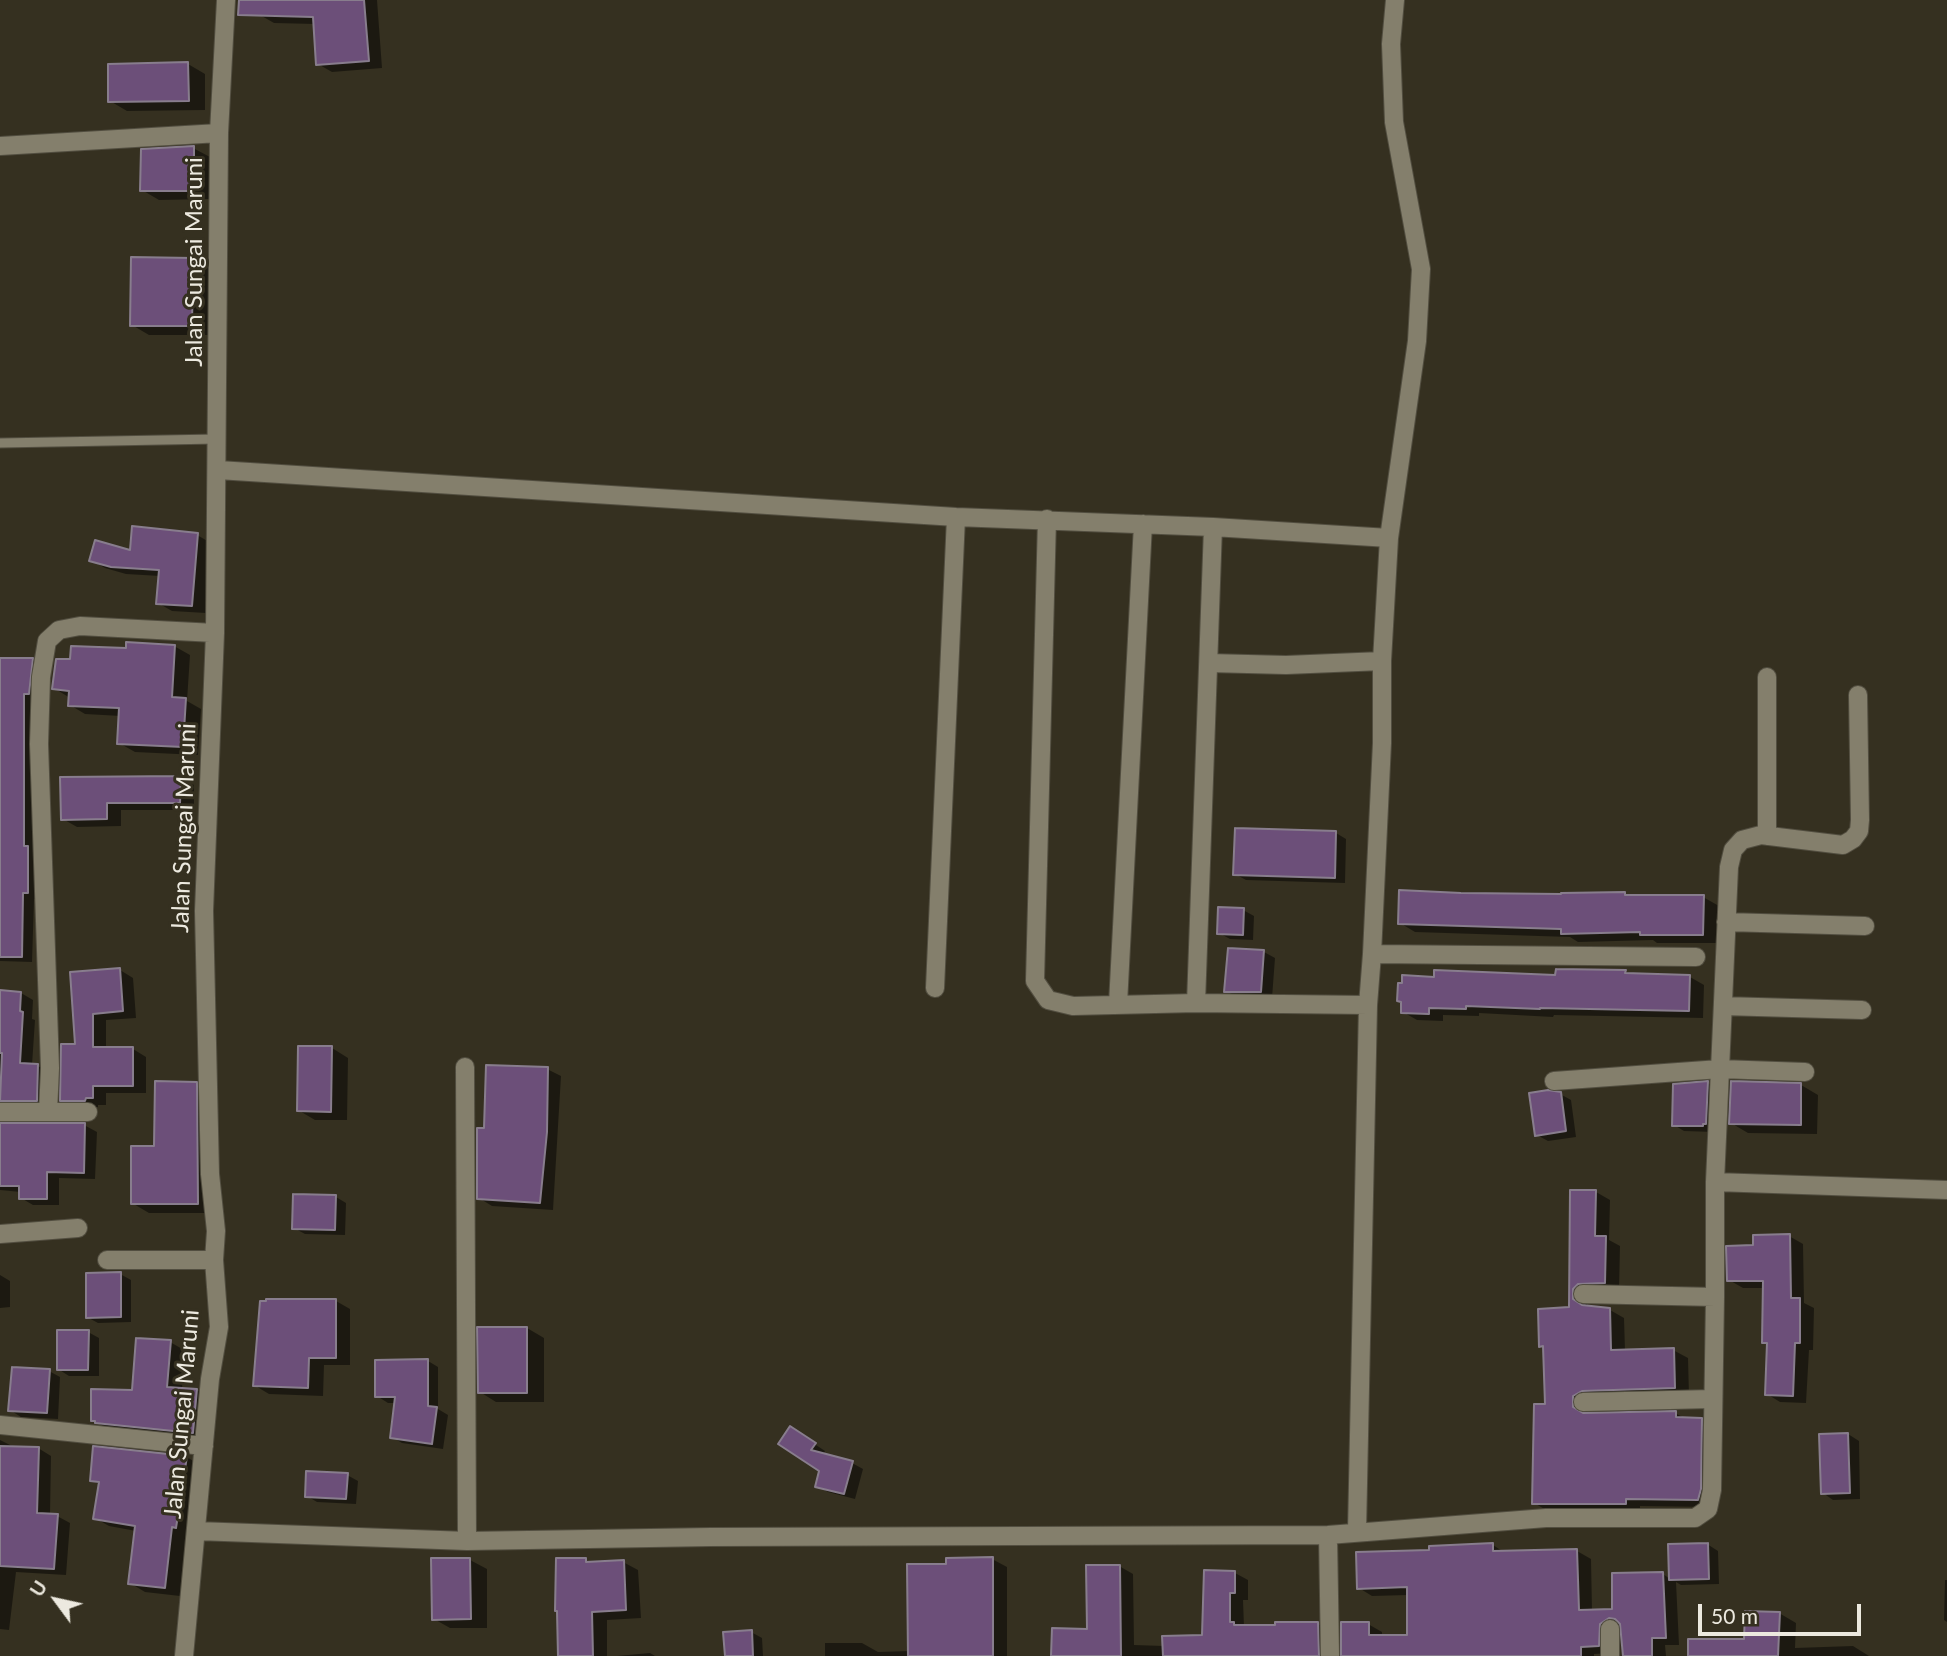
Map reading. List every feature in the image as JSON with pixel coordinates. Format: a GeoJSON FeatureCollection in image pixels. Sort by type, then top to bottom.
{"type":"FeatureCollection","features":[{"type":"Feature","properties":{"kind":"street","name":"Jalan Sungai Maruni"},"geometry":{"type":"LineString","coordinates":[[184,1656],[210,1379],[219,1327],[214,1260],[216,1231],[210,1174],[204,911],[215,633],[219,132],[226,0]]}},
{"type":"Feature","properties":{"kind":"street"},"geometry":{"type":"LineString","coordinates":[[1357,1531],[1368,1005],[1382,743],[1382,661],[1389,538],[1417,341],[1421,269],[1394,122],[1391,44],[1395,0]]}},
{"type":"Feature","properties":{"kind":"street"},"geometry":{"type":"LineString","coordinates":[[0,146],[219,132]]}},
{"type":"Feature","properties":{"kind":"street"},"geometry":{"type":"LineString","coordinates":[[218,470],[956,517],[1213,527],[1389,538]]}},
{"type":"Feature","properties":{"kind":"street"},"geometry":{"type":"LineString","coordinates":[[935,988],[956,517]]}},
{"type":"Feature","properties":{"kind":"street"},"geometry":{"type":"LineString","coordinates":[[1047,519],[1035,981],[1048,1000],[1073,1006],[1196,1003],[1368,1005]]}},
{"type":"Feature","properties":{"kind":"street"},"geometry":{"type":"LineString","coordinates":[[1118,1004],[1143,524]]}},
{"type":"Feature","properties":{"kind":"street"},"geometry":{"type":"LineString","coordinates":[[1196,1003],[1213,527]]}},
{"type":"Feature","properties":{"kind":"street"},"geometry":{"type":"LineString","coordinates":[[48,1112],[50,1069],[39,744],[41,677],[47,641],[59,630],[80,626],[215,633]]}},
{"type":"Feature","properties":{"kind":"street"},"geometry":{"type":"LineString","coordinates":[[1209,663],[1286,665],[1382,661]]}},
{"type":"Feature","properties":{"kind":"street"},"geometry":{"type":"LineString","coordinates":[[1767,677],[1767,836]]}},
{"type":"Feature","properties":{"kind":"street"},"geometry":{"type":"LineString","coordinates":[[197,1531],[467,1541],[711,1537],[1328,1535],[1546,1518],[1695,1518],[1708,1509],[1714,1466],[1712,1399],[1716,1182],[1729,867],[1733,850],[1742,841],[1761,835],[1843,845],[1859,831],[1858,695]]}},
{"type":"Feature","properties":{"kind":"street"},"geometry":{"type":"LineString","coordinates":[[1726,922],[1865,926]]}},
{"type":"Feature","properties":{"kind":"street"},"geometry":{"type":"LineString","coordinates":[[1372,954],[1696,957]]}},
{"type":"Feature","properties":{"kind":"street"},"geometry":{"type":"LineString","coordinates":[[1723,1006],[1862,1010]]}},
{"type":"Feature","properties":{"kind":"street"},"geometry":{"type":"LineString","coordinates":[[466,1067],[467,1541]]}},
{"type":"Feature","properties":{"kind":"street"},"geometry":{"type":"LineString","coordinates":[[1554,1081],[1720,1069],[1805,1072]]}},
{"type":"Feature","properties":{"kind":"street"},"geometry":{"type":"LineString","coordinates":[[0,1112],[88,1112]]}},
{"type":"Feature","properties":{"kind":"street"},"geometry":{"type":"LineString","coordinates":[[1716,1182],[1947,1189]]}},
{"type":"Feature","properties":{"kind":"street"},"geometry":{"type":"LineString","coordinates":[[0,1234],[78,1228]]}},
{"type":"Feature","properties":{"kind":"street"},"geometry":{"type":"LineString","coordinates":[[107,1260],[214,1260]]}},
{"type":"Feature","properties":{"kind":"street"},"geometry":{"type":"LineString","coordinates":[[1583,1294],[1714,1297]]}},
{"type":"Feature","properties":{"kind":"street"},"geometry":{"type":"LineString","coordinates":[[1583,1402],[1712,1399]]}},
{"type":"Feature","properties":{"kind":"street"},"geometry":{"type":"LineString","coordinates":[[0,1425],[204,1446]]}},
{"type":"Feature","properties":{"kind":"street"},"geometry":{"type":"LineString","coordinates":[[1328,1535],[1330,1656]]}},
{"type":"Feature","properties":{"kind":"street"},"geometry":{"type":"LineString","coordinates":[[1610,1629],[1610,1656]]}},
{"type":"Feature","properties":{"kind":"lane"},"geometry":{"type":"LineString","coordinates":[[0,443],[217,439]]}},
{"type":"Feature","properties":{"kind":"building"},"geometry":{"type":"Polygon","coordinates":[[[239,0],[364,0],[369,61],[316,65],[313,17],[238,15],[239,0]]]}},
{"type":"Feature","properties":{"kind":"building"},"geometry":{"type":"Polygon","coordinates":[[[188,62],[189,101],[108,102],[108,64],[188,62]]]}},
{"type":"Feature","properties":{"kind":"building"},"geometry":{"type":"Polygon","coordinates":[[[194,146],[194,191],[140,191],[141,149],[194,146]]]}},
{"type":"Feature","properties":{"kind":"building"},"geometry":{"type":"Polygon","coordinates":[[[131,257],[193,258],[192,326],[130,326],[131,257]]]}},
{"type":"Feature","properties":{"kind":"building"},"geometry":{"type":"Polygon","coordinates":[[[132,526],[198,533],[192,606],[156,604],[159,570],[111,567],[89,561],[95,540],[130,550],[132,526]]]}},
{"type":"Feature","properties":{"kind":"building"},"geometry":{"type":"Polygon","coordinates":[[[126,642],[175,645],[172,697],[186,698],[183,747],[117,744],[119,708],[68,706],[69,691],[52,689],[56,659],[70,659],[71,646],[126,648],[126,642]]]}},
{"type":"Feature","properties":{"kind":"building"},"geometry":{"type":"Polygon","coordinates":[[[0,658],[33,658],[29,694],[24,694],[24,846],[28,846],[28,893],[23,893],[22,957],[0,957],[0,658]]]}},
{"type":"Feature","properties":{"kind":"building"},"geometry":{"type":"Polygon","coordinates":[[[181,776],[180,803],[107,803],[107,819],[61,820],[60,777],[181,776]]]}},
{"type":"Feature","properties":{"kind":"building"},"geometry":{"type":"Polygon","coordinates":[[[1235,828],[1336,831],[1335,878],[1233,875],[1235,828]]]}},
{"type":"Feature","properties":{"kind":"building"},"geometry":{"type":"Polygon","coordinates":[[[1399,890],[1704,895],[1703,935],[1640,935],[1640,932],[1561,934],[1561,929],[1398,924],[1399,890]]]}},
{"type":"Feature","properties":{"kind":"building"},"geometry":{"type":"Polygon","coordinates":[[[1218,907],[1244,908],[1243,935],[1217,934],[1218,907]]]}},
{"type":"Feature","properties":{"kind":"building"},"geometry":{"type":"Polygon","coordinates":[[[1228,948],[1264,950],[1261,992],[1224,992],[1228,948]]]}},
{"type":"Feature","properties":{"kind":"building"},"geometry":{"type":"Polygon","coordinates":[[[120,968],[123,1011],[93,1014],[93,1047],[133,1047],[133,1086],[93,1086],[93,1098],[86,1098],[85,1101],[60,1101],[61,1044],[75,1044],[70,972],[120,968]]]}},
{"type":"Feature","properties":{"kind":"building"},"geometry":{"type":"Polygon","coordinates":[[[1556,969],[1626,970],[1625,973],[1690,975],[1689,1011],[1466,1006],[1466,1009],[1429,1008],[1429,1014],[1401,1013],[1401,1002],[1397,1001],[1398,983],[1402,983],[1402,975],[1434,977],[1434,970],[1555,975],[1556,969]]]}},
{"type":"Feature","properties":{"kind":"building"},"geometry":{"type":"Polygon","coordinates":[[[0,990],[21,992],[20,1011],[23,1012],[20,1063],[38,1064],[37,1101],[0,1101],[0,990]]]}},
{"type":"Feature","properties":{"kind":"building"},"geometry":{"type":"Polygon","coordinates":[[[298,1046],[332,1046],[331,1112],[297,1111],[298,1046]]]}},
{"type":"Feature","properties":{"kind":"building"},"geometry":{"type":"Polygon","coordinates":[[[486,1065],[548,1067],[547,1132],[540,1203],[477,1199],[477,1128],[484,1128],[486,1065]]]}},
{"type":"Feature","properties":{"kind":"building"},"geometry":{"type":"Polygon","coordinates":[[[155,1081],[197,1082],[198,1204],[131,1204],[131,1146],[154,1146],[155,1081]]]}},
{"type":"Feature","properties":{"kind":"building"},"geometry":{"type":"Polygon","coordinates":[[[1708,1081],[1706,1124],[1672,1126],[1673,1084],[1708,1081]]]}},
{"type":"Feature","properties":{"kind":"building"},"geometry":{"type":"Polygon","coordinates":[[[1731,1081],[1801,1083],[1801,1125],[1729,1124],[1731,1081]]]}},
{"type":"Feature","properties":{"kind":"building"},"geometry":{"type":"Polygon","coordinates":[[[1548,1090],[1561,1092],[1566,1131],[1535,1136],[1529,1093],[1548,1090]]]}},
{"type":"Feature","properties":{"kind":"building"},"geometry":{"type":"Polygon","coordinates":[[[0,1123],[85,1123],[84,1173],[47,1172],[47,1199],[19,1199],[19,1186],[0,1186],[0,1123]]]}},
{"type":"Feature","properties":{"kind":"building"},"geometry":{"type":"Polygon","coordinates":[[[1570,1190],[1596,1190],[1595,1236],[1606,1236],[1605,1283],[1578,1284],[1573,1289],[1573,1299],[1582,1305],[1610,1308],[1611,1350],[1674,1348],[1675,1388],[1582,1391],[1573,1396],[1573,1407],[1583,1413],[1676,1411],[1676,1417],[1702,1418],[1701,1489],[1698,1500],[1626,1499],[1626,1504],[1532,1504],[1534,1404],[1545,1404],[1543,1346],[1539,1347],[1538,1309],[1569,1307],[1570,1190]]]}},
{"type":"Feature","properties":{"kind":"building"},"geometry":{"type":"Polygon","coordinates":[[[293,1194],[336,1195],[335,1230],[292,1229],[293,1194]]]}},
{"type":"Feature","properties":{"kind":"building"},"geometry":{"type":"Polygon","coordinates":[[[1790,1234],[1791,1298],[1800,1298],[1800,1343],[1795,1343],[1793,1396],[1765,1395],[1767,1343],[1762,1343],[1763,1281],[1727,1281],[1726,1246],[1753,1245],[1753,1235],[1790,1234]]]}},
{"type":"Feature","properties":{"kind":"building"},"geometry":{"type":"Polygon","coordinates":[[[121,1272],[121,1317],[86,1318],[86,1273],[121,1272]]]}},
{"type":"Feature","properties":{"kind":"building"},"geometry":{"type":"Polygon","coordinates":[[[336,1299],[336,1358],[309,1358],[308,1388],[253,1386],[260,1301],[336,1299]]]}},
{"type":"Feature","properties":{"kind":"building"},"geometry":{"type":"Polygon","coordinates":[[[477,1327],[527,1327],[527,1393],[478,1393],[477,1327]]]}},
{"type":"Feature","properties":{"kind":"building"},"geometry":{"type":"Polygon","coordinates":[[[57,1330],[89,1330],[88,1370],[57,1370],[57,1330]]]}},
{"type":"Feature","properties":{"kind":"building"},"geometry":{"type":"Polygon","coordinates":[[[136,1338],[171,1340],[167,1387],[197,1389],[193,1433],[91,1421],[91,1389],[132,1390],[136,1338]]]}},
{"type":"Feature","properties":{"kind":"building"},"geometry":{"type":"Polygon","coordinates":[[[428,1359],[428,1406],[437,1407],[432,1444],[390,1438],[395,1397],[375,1397],[375,1360],[428,1359]]]}},
{"type":"Feature","properties":{"kind":"building"},"geometry":{"type":"Polygon","coordinates":[[[12,1367],[50,1369],[47,1413],[8,1411],[12,1367]]]}},
{"type":"Feature","properties":{"kind":"building"},"geometry":{"type":"Polygon","coordinates":[[[790,1426],[816,1443],[811,1450],[853,1461],[844,1494],[815,1487],[819,1471],[778,1444],[790,1426]]]}},
{"type":"Feature","properties":{"kind":"building"},"geometry":{"type":"Polygon","coordinates":[[[1848,1433],[1850,1493],[1821,1494],[1819,1434],[1848,1433]]]}},
{"type":"Feature","properties":{"kind":"building"},"geometry":{"type":"Polygon","coordinates":[[[0,1446],[39,1447],[37,1513],[58,1514],[54,1569],[0,1566],[0,1446]]]}},
{"type":"Feature","properties":{"kind":"building"},"geometry":{"type":"Polygon","coordinates":[[[93,1446],[187,1456],[176,1528],[172,1527],[165,1588],[128,1584],[135,1526],[93,1519],[99,1482],[90,1481],[93,1446]]]}},
{"type":"Feature","properties":{"kind":"building"},"geometry":{"type":"Polygon","coordinates":[[[306,1471],[348,1473],[346,1499],[305,1497],[306,1471]]]}},
{"type":"Feature","properties":{"kind":"building"},"geometry":{"type":"Polygon","coordinates":[[[1493,1543],[1493,1551],[1577,1549],[1579,1610],[1612,1609],[1612,1573],[1663,1572],[1666,1638],[1652,1638],[1652,1656],[1623,1656],[1620,1624],[1609,1618],[1600,1624],[1599,1646],[1581,1647],[1581,1656],[1341,1656],[1341,1622],[1369,1622],[1369,1635],[1407,1635],[1407,1587],[1357,1589],[1356,1552],[1429,1550],[1429,1546],[1493,1543]]]}},
{"type":"Feature","properties":{"kind":"building"},"geometry":{"type":"Polygon","coordinates":[[[1708,1543],[1709,1579],[1669,1580],[1668,1544],[1708,1543]]]}},
{"type":"Feature","properties":{"kind":"building"},"geometry":{"type":"Polygon","coordinates":[[[993,1557],[993,1656],[908,1656],[907,1564],[946,1564],[946,1558],[993,1557]]]}},
{"type":"Feature","properties":{"kind":"building"},"geometry":{"type":"Polygon","coordinates":[[[431,1558],[470,1558],[471,1619],[432,1620],[431,1558]]]}},
{"type":"Feature","properties":{"kind":"building"},"geometry":{"type":"Polygon","coordinates":[[[556,1558],[586,1558],[586,1562],[624,1560],[626,1610],[592,1612],[593,1656],[558,1656],[556,1558]]]}},
{"type":"Feature","properties":{"kind":"building"},"geometry":{"type":"Polygon","coordinates":[[[1086,1565],[1120,1565],[1121,1656],[1051,1656],[1052,1628],[1087,1629],[1086,1565]]]}},
{"type":"Feature","properties":{"kind":"building"},"geometry":{"type":"Polygon","coordinates":[[[1204,1570],[1235,1571],[1235,1593],[1230,1593],[1230,1622],[1234,1622],[1234,1625],[1318,1622],[1319,1656],[1163,1656],[1162,1636],[1202,1635],[1204,1570]]]}},
{"type":"Feature","properties":{"kind":"building"},"geometry":{"type":"Polygon","coordinates":[[[1745,1611],[1780,1612],[1778,1656],[1688,1656],[1688,1639],[1744,1639],[1745,1611]]]}},
{"type":"Feature","properties":{"kind":"building"},"geometry":{"type":"Polygon","coordinates":[[[752,1630],[753,1656],[725,1656],[723,1632],[752,1630]]]}}]}
